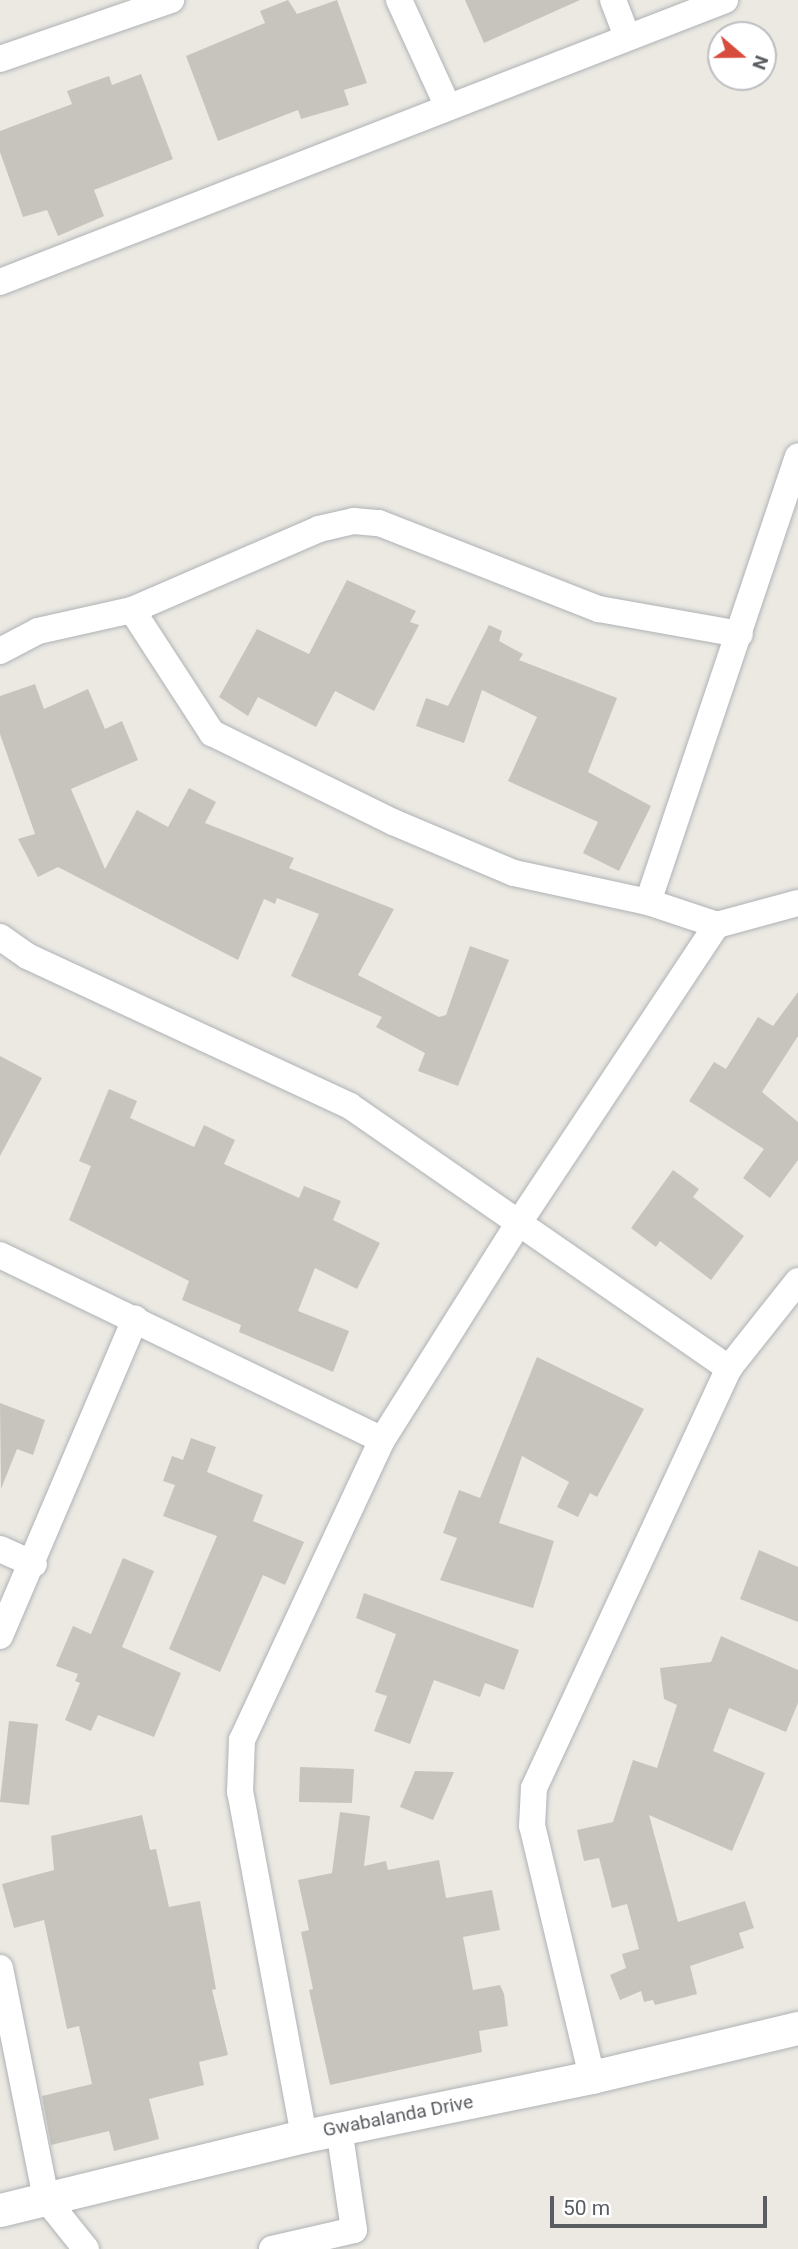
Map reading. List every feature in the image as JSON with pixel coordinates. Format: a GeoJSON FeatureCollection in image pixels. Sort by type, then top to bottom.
{"type":"FeatureCollection","features":[{"type":"Feature","properties":{"kind":"street"},"geometry":{"type":"LineString","coordinates":[[0,59],[170,0]]}},
{"type":"Feature","properties":{"kind":"street"},"geometry":{"type":"LineString","coordinates":[[400,0],[447,105]]}},
{"type":"Feature","properties":{"kind":"street"},"geometry":{"type":"LineString","coordinates":[[613,0],[626,34]]}},
{"type":"Feature","properties":{"kind":"street"},"geometry":{"type":"LineString","coordinates":[[0,282],[626,34],[725,0]]}},
{"type":"Feature","properties":{"kind":"street"},"geometry":{"type":"LineString","coordinates":[[648,902],[798,457]]}},
{"type":"Feature","properties":{"kind":"street"},"geometry":{"type":"LineString","coordinates":[[0,651],[38,631],[132,611],[319,529],[354,521],[379,523],[599,609],[740,634]]}},
{"type":"Feature","properties":{"kind":"street"},"geometry":{"type":"LineString","coordinates":[[132,611],[212,733],[393,822],[513,873],[648,902],[717,925],[798,903]]}},
{"type":"Feature","properties":{"kind":"street"},"geometry":{"type":"LineString","coordinates":[[304,2136],[237,1764],[242,1740],[382,1440],[518,1224],[717,925]]}},
{"type":"Feature","properties":{"kind":"street"},"geometry":{"type":"LineString","coordinates":[[0,937],[27,956],[350,1106],[729,1368]]}},
{"type":"Feature","properties":{"kind":"street"},"geometry":{"type":"LineString","coordinates":[[0,1255],[382,1440]]}},
{"type":"Feature","properties":{"kind":"street"},"geometry":{"type":"LineString","coordinates":[[592,2077],[530,1806],[619,1600],[729,1368],[798,1281]]}},
{"type":"Feature","properties":{"kind":"street"},"geometry":{"type":"LineString","coordinates":[[0,1636],[34,1564],[135,1319]]}},
{"type":"Feature","properties":{"kind":"street"},"geometry":{"type":"LineString","coordinates":[[0,1549],[34,1564]]}},
{"type":"Feature","properties":{"kind":"street"},"geometry":{"type":"LineString","coordinates":[[0,1968],[46,2199],[86,2249]]}},
{"type":"Feature","properties":{"kind":"street","name":"Gwabalanda Drive"},"geometry":{"type":"LineString","coordinates":[[0,2210],[339,2128],[592,2077],[798,2028]]}},
{"type":"Feature","properties":{"kind":"street"},"geometry":{"type":"LineString","coordinates":[[272,2249],[356,2240],[339,2128]]}},
{"type":"Feature","properties":{"kind":"building"},"geometry":{"type":"Polygon","coordinates":[[[288,0],[297,14],[337,0],[367,83],[344,90],[349,105],[301,119],[298,110],[218,141],[186,56],[265,23],[260,11],[288,0]]]}},
{"type":"Feature","properties":{"kind":"building"},"geometry":{"type":"Polygon","coordinates":[[[465,0],[580,0],[484,43],[465,0]]]}},
{"type":"Feature","properties":{"kind":"building"},"geometry":{"type":"Polygon","coordinates":[[[141,74],[173,159],[94,190],[104,216],[58,236],[47,210],[23,217],[0,152],[0,131],[72,104],[67,91],[109,76],[112,85],[141,74]]]}},
{"type":"Feature","properties":{"kind":"building"},"geometry":{"type":"Polygon","coordinates":[[[347,580],[416,611],[410,622],[419,625],[374,711],[335,691],[316,727],[258,697],[248,716],[219,697],[257,629],[309,654],[347,580]]]}},
{"type":"Feature","properties":{"kind":"building"},"geometry":{"type":"Polygon","coordinates":[[[489,625],[502,631],[499,641],[523,654],[519,660],[617,698],[588,772],[651,806],[619,871],[583,853],[598,822],[508,781],[537,717],[482,690],[464,743],[416,726],[426,698],[448,706],[489,625]]]}},
{"type":"Feature","properties":{"kind":"building"},"geometry":{"type":"Polygon","coordinates":[[[35,684],[44,709],[88,689],[105,729],[122,721],[138,760],[71,789],[105,869],[137,810],[168,827],[189,788],[216,802],[205,823],[294,858],[289,868],[394,909],[358,975],[439,1017],[446,1015],[470,946],[509,960],[458,1086],[418,1071],[425,1053],[376,1027],[382,1017],[291,976],[319,914],[277,898],[275,904],[264,899],[238,960],[58,867],[38,877],[18,839],[35,834],[0,734],[0,696],[35,684]]]}},
{"type":"Feature","properties":{"kind":"building"},"geometry":{"type":"Polygon","coordinates":[[[798,992],[798,1036],[762,1092],[798,1122],[798,1160],[770,1198],[743,1178],[764,1149],[689,1101],[714,1062],[726,1069],[758,1017],[773,1026],[798,992]]]}},
{"type":"Feature","properties":{"kind":"building"},"geometry":{"type":"Polygon","coordinates":[[[0,1056],[42,1078],[0,1156],[0,1056]]]}},
{"type":"Feature","properties":{"kind":"building"},"geometry":{"type":"Polygon","coordinates":[[[109,1089],[137,1101],[130,1118],[194,1147],[204,1125],[235,1140],[224,1164],[299,1198],[304,1186],[341,1201],[333,1220],[380,1243],[357,1289],[315,1268],[298,1311],[349,1331],[333,1372],[239,1332],[241,1325],[182,1300],[189,1281],[69,1220],[91,1166],[79,1161],[109,1089]]]}},
{"type":"Feature","properties":{"kind":"building"},"geometry":{"type":"Polygon","coordinates":[[[673,1170],[699,1189],[693,1197],[744,1236],[711,1280],[660,1241],[656,1247],[631,1228],[673,1170]]]}},
{"type":"Feature","properties":{"kind":"building"},"geometry":{"type":"Polygon","coordinates":[[[537,1357],[644,1409],[597,1497],[590,1493],[578,1517],[557,1507],[569,1482],[522,1456],[499,1523],[554,1541],[533,1608],[440,1580],[457,1538],[443,1533],[459,1490],[480,1498],[537,1357]]]}},
{"type":"Feature","properties":{"kind":"building"},"geometry":{"type":"Polygon","coordinates":[[[0,1403],[45,1420],[33,1455],[17,1449],[1,1489],[0,1403]]]}},
{"type":"Feature","properties":{"kind":"building"},"geometry":{"type":"Polygon","coordinates":[[[191,1438],[216,1447],[207,1472],[263,1495],[253,1521],[304,1542],[285,1585],[263,1575],[220,1672],[169,1649],[217,1536],[163,1516],[175,1485],[163,1481],[172,1456],[183,1460],[191,1438]]]}},
{"type":"Feature","properties":{"kind":"building"},"geometry":{"type":"Polygon","coordinates":[[[759,1550],[798,1567],[798,1622],[740,1599],[759,1550]]]}},
{"type":"Feature","properties":{"kind":"building"},"geometry":{"type":"Polygon","coordinates":[[[123,1558],[154,1571],[122,1647],[181,1673],[154,1737],[98,1715],[91,1731],[65,1720],[80,1683],[75,1681],[78,1674],[56,1666],[73,1626],[91,1634],[123,1558]]]}},
{"type":"Feature","properties":{"kind":"building"},"geometry":{"type":"Polygon","coordinates":[[[364,1593],[519,1650],[504,1690],[485,1683],[480,1697],[434,1680],[410,1744],[374,1731],[387,1696],[375,1692],[396,1634],[356,1618],[364,1593]]]}},
{"type":"Feature","properties":{"kind":"building"},"geometry":{"type":"Polygon","coordinates":[[[721,1636],[798,1670],[798,1703],[786,1732],[729,1708],[713,1751],[765,1773],[732,1851],[649,1815],[678,1922],[745,1901],[754,1928],[739,1933],[744,1948],[690,1966],[697,1994],[655,2005],[653,2000],[644,2002],[641,1991],[620,2000],[610,1975],[626,1968],[622,1954],[639,1949],[627,1904],[612,1908],[599,1858],[584,1861],[577,1830],[613,1822],[633,1760],[657,1768],[677,1705],[664,1699],[660,1668],[711,1662],[721,1636]]]}},
{"type":"Feature","properties":{"kind":"building"},"geometry":{"type":"Polygon","coordinates":[[[9,1721],[38,1724],[29,1805],[0,1802],[9,1721]]]}},
{"type":"Feature","properties":{"kind":"building"},"geometry":{"type":"Polygon","coordinates":[[[300,1767],[354,1769],[352,1803],[299,1802],[300,1767]]]}},
{"type":"Feature","properties":{"kind":"building"},"geometry":{"type":"Polygon","coordinates":[[[415,1771],[454,1772],[433,1820],[400,1807],[415,1771]]]}},
{"type":"Feature","properties":{"kind":"building"},"geometry":{"type":"Polygon","coordinates":[[[340,1812],[370,1816],[364,1866],[386,1861],[388,1870],[439,1860],[446,1898],[492,1890],[500,1930],[463,1937],[473,1990],[500,1985],[504,1994],[508,2026],[479,2031],[482,2052],[330,2085],[309,1990],[313,1989],[301,1932],[309,1930],[298,1880],[332,1873],[340,1812]]]}},
{"type":"Feature","properties":{"kind":"building"},"geometry":{"type":"Polygon","coordinates":[[[142,1815],[150,1850],[156,1849],[169,1907],[200,1901],[216,1989],[212,1990],[228,2055],[199,2062],[204,2085],[149,2099],[159,2139],[114,2151],[109,2131],[51,2145],[42,2096],[92,2084],[79,2026],[67,2029],[44,1920],[14,1928],[2,1884],[54,1870],[51,1836],[142,1815]]]}}]}
